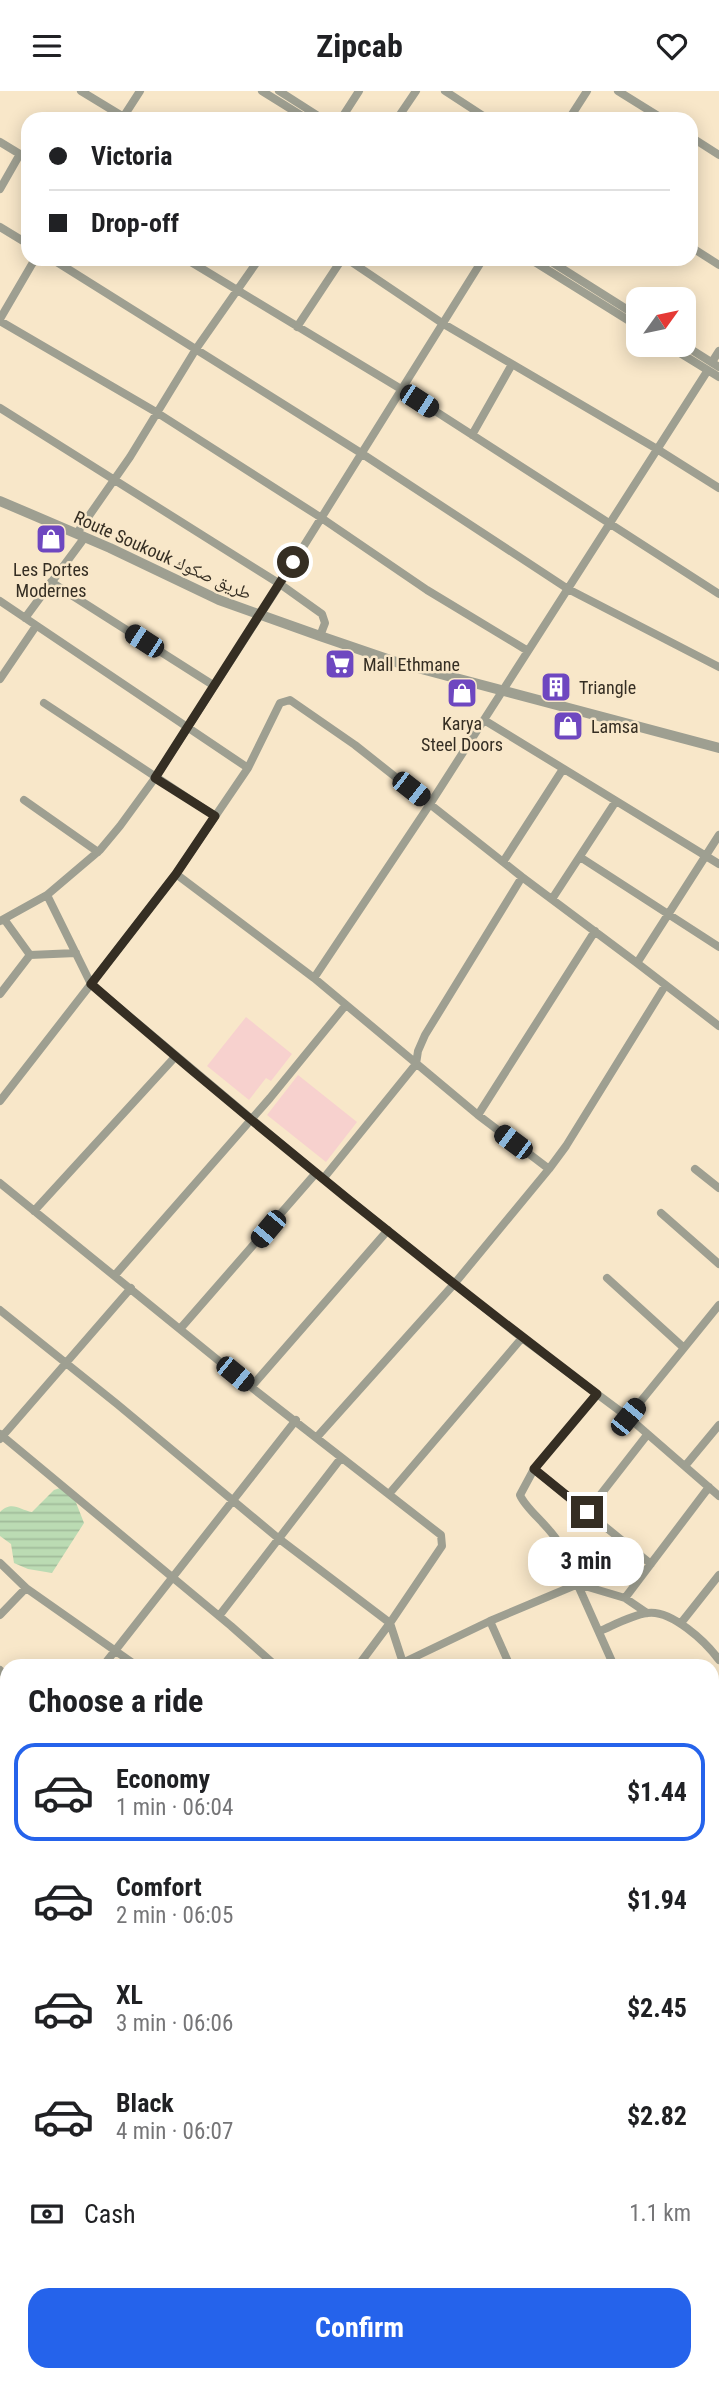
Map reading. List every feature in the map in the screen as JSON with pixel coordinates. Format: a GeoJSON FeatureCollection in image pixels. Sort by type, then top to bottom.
{"type":"FeatureCollection","features":[{"type":"Feature","properties":{"kind":"street"},"geometry":{"type":"LineString","coordinates":[[81,91],[114,112]]}},
{"type":"Feature","properties":{"kind":"street"},"geometry":{"type":"LineString","coordinates":[[128,112],[140,91]]}},
{"type":"Feature","properties":{"kind":"street"},"geometry":{"type":"LineString","coordinates":[[262,91],[296,112]]}},
{"type":"Feature","properties":{"kind":"street"},"geometry":{"type":"LineString","coordinates":[[279,91],[313,112]]}},
{"type":"Feature","properties":{"kind":"street"},"geometry":{"type":"LineString","coordinates":[[346,112],[359,91]]}},
{"type":"Feature","properties":{"kind":"street"},"geometry":{"type":"LineString","coordinates":[[402,112],[416,91]]}},
{"type":"Feature","properties":{"kind":"street"},"geometry":{"type":"LineString","coordinates":[[445,91],[477,112]]}},
{"type":"Feature","properties":{"kind":"street"},"geometry":{"type":"LineString","coordinates":[[574,112],[587,91]]}},
{"type":"Feature","properties":{"kind":"street"},"geometry":{"type":"LineString","coordinates":[[618,91],[652,112]]}},
{"type":"Feature","properties":{"kind":"street"},"geometry":{"type":"LineString","coordinates":[[0,142],[20,154],[0,189]]}},
{"type":"Feature","properties":{"kind":"street"},"geometry":{"type":"LineString","coordinates":[[698,142],[719,155]]}},
{"type":"Feature","properties":{"kind":"street"},"geometry":{"type":"LineString","coordinates":[[0,227],[21,240]]}},
{"type":"Feature","properties":{"kind":"street"},"geometry":{"type":"LineString","coordinates":[[698,252],[719,265]]}},
{"type":"Feature","properties":{"kind":"street"},"geometry":{"type":"LineString","coordinates":[[31,266],[0,320],[156,412],[320,517],[427,590],[528,651]]}},
{"type":"Feature","properties":{"kind":"street"},"geometry":{"type":"LineString","coordinates":[[63,266],[360,453],[568,589],[719,667]]}},
{"type":"Feature","properties":{"kind":"street"},"geometry":{"type":"LineString","coordinates":[[197,266],[401,389],[719,594]]}},
{"type":"Feature","properties":{"kind":"street"},"geometry":{"type":"LineString","coordinates":[[24,618],[51,582],[196,349],[255,266]]}},
{"type":"Feature","properties":{"kind":"street"},"geometry":{"type":"LineString","coordinates":[[297,327],[339,266]]}},
{"type":"Feature","properties":{"kind":"street"},"geometry":{"type":"LineString","coordinates":[[355,266],[511,366],[657,449],[719,488]]}},
{"type":"Feature","properties":{"kind":"street"},"geometry":{"type":"LineString","coordinates":[[30,955],[2,920],[47,895],[98,852],[155,778],[479,266]]}},
{"type":"Feature","properties":{"kind":"street"},"geometry":{"type":"LineString","coordinates":[[541,266],[626,319]]}},
{"type":"Feature","properties":{"kind":"street"},"geometry":{"type":"LineString","coordinates":[[558,266],[626,309]]}},
{"type":"Feature","properties":{"kind":"street"},"geometry":{"type":"LineString","coordinates":[[314,978],[713,367],[719,351]]}},
{"type":"Feature","properties":{"kind":"street"},"geometry":{"type":"LineString","coordinates":[[696,354],[713,367],[719,377]]}},
{"type":"Feature","properties":{"kind":"street"},"geometry":{"type":"LineString","coordinates":[[692,357],[713,367]]}},
{"type":"Feature","properties":{"kind":"street"},"geometry":{"type":"LineString","coordinates":[[472,435],[511,366]]}},
{"type":"Feature","properties":{"kind":"street"},"geometry":{"type":"LineString","coordinates":[[0,408],[280,584],[323,614],[325,623],[320,636]]}},
{"type":"Feature","properties":{"kind":"street","name":"Route Soukouk طريق صكوك"},"geometry":{"type":"LineString","coordinates":[[0,501],[81,535],[219,600],[320,636],[400,663],[719,748]]}},
{"type":"Feature","properties":{"kind":"street"},"geometry":{"type":"LineString","coordinates":[[51,582],[213,685]]}},
{"type":"Feature","properties":{"kind":"street"},"geometry":{"type":"LineString","coordinates":[[0,601],[248,768]]}},
{"type":"Feature","properties":{"kind":"street"},"geometry":{"type":"LineString","coordinates":[[0,679],[36,626]]}},
{"type":"Feature","properties":{"kind":"street"},"geometry":{"type":"LineString","coordinates":[[0,1101],[176,874],[248,768],[280,703],[290,700],[355,745],[522,877],[719,1026]]}},
{"type":"Feature","properties":{"kind":"street"},"geometry":{"type":"LineString","coordinates":[[44,703],[215,816]]}},
{"type":"Feature","properties":{"kind":"street"},"geometry":{"type":"LineString","coordinates":[[484,720],[719,864]]}},
{"type":"Feature","properties":{"kind":"street"},"geometry":{"type":"LineString","coordinates":[[503,862],[563,769]]}},
{"type":"Feature","properties":{"kind":"street"},"geometry":{"type":"LineString","coordinates":[[24,800],[98,852]]}},
{"type":"Feature","properties":{"kind":"street"},"geometry":{"type":"LineString","coordinates":[[552,899],[616,801]]}},
{"type":"Feature","properties":{"kind":"street"},"geometry":{"type":"LineString","coordinates":[[637,963],[719,835]]}},
{"type":"Feature","properties":{"kind":"street"},"geometry":{"type":"LineString","coordinates":[[580,857],[719,947]]}},
{"type":"Feature","properties":{"kind":"street"},"geometry":{"type":"LineString","coordinates":[[176,874],[314,978],[478,1115],[549,1169]]}},
{"type":"Feature","properties":{"kind":"street"},"geometry":{"type":"LineString","coordinates":[[323,1179],[416,1064],[420,1044],[522,877]]}},
{"type":"Feature","properties":{"kind":"street"},"geometry":{"type":"LineString","coordinates":[[47,895],[91,984],[323,1179],[522,1338],[628,1417],[719,1496]]}},
{"type":"Feature","properties":{"kind":"street"},"geometry":{"type":"LineString","coordinates":[[478,1115],[595,931]]}},
{"type":"Feature","properties":{"kind":"street"},"geometry":{"type":"LineString","coordinates":[[30,955],[76,954]]}},
{"type":"Feature","properties":{"kind":"street"},"geometry":{"type":"LineString","coordinates":[[0,994],[30,955]]}},
{"type":"Feature","properties":{"kind":"street"},"geometry":{"type":"LineString","coordinates":[[317,1437],[455,1283],[549,1169],[665,986]]}},
{"type":"Feature","properties":{"kind":"street"},"geometry":{"type":"LineString","coordinates":[[115,1275],[295,1069],[345,1006]]}},
{"type":"Feature","properties":{"kind":"street"},"geometry":{"type":"LineString","coordinates":[[34,1211],[175,1057]]}},
{"type":"Feature","properties":{"kind":"street"},"geometry":{"type":"LineString","coordinates":[[695,1169],[719,1188]]}},
{"type":"Feature","properties":{"kind":"street"},"geometry":{"type":"LineString","coordinates":[[180,1329],[316,1173]]}},
{"type":"Feature","properties":{"kind":"street"},"geometry":{"type":"LineString","coordinates":[[0,1183],[251,1387],[441,1535],[442,1546],[363,1659]]}},
{"type":"Feature","properties":{"kind":"street"},"geometry":{"type":"LineString","coordinates":[[661,1213],[719,1264]]}},
{"type":"Feature","properties":{"kind":"street"},"geometry":{"type":"LineString","coordinates":[[251,1387],[387,1230]]}},
{"type":"Feature","properties":{"kind":"street"},"geometry":{"type":"LineString","coordinates":[[607,1278],[684,1348]]}},
{"type":"Feature","properties":{"kind":"street"},"geometry":{"type":"LineString","coordinates":[[131,1288],[1,1436],[268,1659]]}},
{"type":"Feature","properties":{"kind":"street"},"geometry":{"type":"LineString","coordinates":[[628,1417],[719,1305]]}},
{"type":"Feature","properties":{"kind":"street"},"geometry":{"type":"LineString","coordinates":[[0,1310],[278,1538],[390,1623],[399,1659]]}},
{"type":"Feature","properties":{"kind":"street"},"geometry":{"type":"LineString","coordinates":[[389,1494],[522,1338]]}},
{"type":"Feature","properties":{"kind":"street"},"geometry":{"type":"LineString","coordinates":[[597,1394],[534,1469],[520,1495],[523,1502],[555,1535],[611,1659]]}},
{"type":"Feature","properties":{"kind":"street"},"geometry":{"type":"LineString","coordinates":[[109,1659],[296,1420]]}},
{"type":"Feature","properties":{"kind":"street"},"geometry":{"type":"LineString","coordinates":[[685,1466],[719,1425]]}},
{"type":"Feature","properties":{"kind":"street"},"geometry":{"type":"LineString","coordinates":[[587,1512],[647,1435]]}},
{"type":"Feature","properties":{"kind":"street"},"geometry":{"type":"LineString","coordinates":[[219,1616],[341,1458]]}},
{"type":"Feature","properties":{"kind":"street"},"geometry":{"type":"LineString","coordinates":[[534,1469],[651,1564]]}},
{"type":"Feature","properties":{"kind":"street"},"geometry":{"type":"LineString","coordinates":[[625,1598],[709,1487]]}},
{"type":"Feature","properties":{"kind":"street"},"geometry":{"type":"LineString","coordinates":[[0,1563],[26,1588],[128,1659]]}},
{"type":"Feature","properties":{"kind":"street"},"geometry":{"type":"LineString","coordinates":[[681,1623],[719,1575]]}},
{"type":"Feature","properties":{"kind":"street"},"geometry":{"type":"LineString","coordinates":[[413,1659],[490,1621],[578,1584],[625,1598],[647,1612]]}},
{"type":"Feature","properties":{"kind":"street"},"geometry":{"type":"LineString","coordinates":[[0,1615],[26,1588]]}},
{"type":"Feature","properties":{"kind":"street"},"geometry":{"type":"LineString","coordinates":[[600,1631],[647,1612],[658,1613],[681,1623],[718,1659]]}},
{"type":"Feature","properties":{"kind":"street"},"geometry":{"type":"LineString","coordinates":[[490,1621],[507,1659]]}},
{"type":"Feature","properties":{"kind":"shaded area"},"geometry":{"type":"Polygon","coordinates":[[[246,1017],[292,1054],[271,1081],[266,1078],[249,1100],[207,1066],[246,1017]]]}},
{"type":"Feature","properties":{"kind":"shaded area"},"geometry":{"type":"Polygon","coordinates":[[[298,1075],[357,1122],[326,1162],[267,1115],[298,1075]]]}},
{"type":"Feature","properties":{"kind":"shaded area"},"geometry":{"type":"Polygon","coordinates":[[[60,1488],[75,1500],[84,1523],[52,1573],[28,1569],[14,1563],[11,1544],[0,1536],[0,1512],[12,1506],[32,1512],[54,1490],[60,1488]]]}},
{"type":"Feature","properties":{"kind":"place","name":"Les Portes Modernes"},"geometry":{"type":"Point","coordinates":[51,539]}},
{"type":"Feature","properties":{"kind":"place","name":"Mall Ethmane"},"geometry":{"type":"Point","coordinates":[340,664]}},
{"type":"Feature","properties":{"kind":"place","name":"Triangle"},"geometry":{"type":"Point","coordinates":[556,687]}},
{"type":"Feature","properties":{"kind":"place","name":"Karya Steel Doors"},"geometry":{"type":"Point","coordinates":[462,693]}},
{"type":"Feature","properties":{"kind":"place","name":"Lamsa"},"geometry":{"type":"Point","coordinates":[568,726]}},
{"type":"Feature","properties":{"kind":"route"},"geometry":{"type":"LineString","coordinates":[[293,562],[155,778],[215,816],[176,874],[91,984],[316,1173],[522,1338],[597,1394],[534,1469],[587,1512]]}}]}
